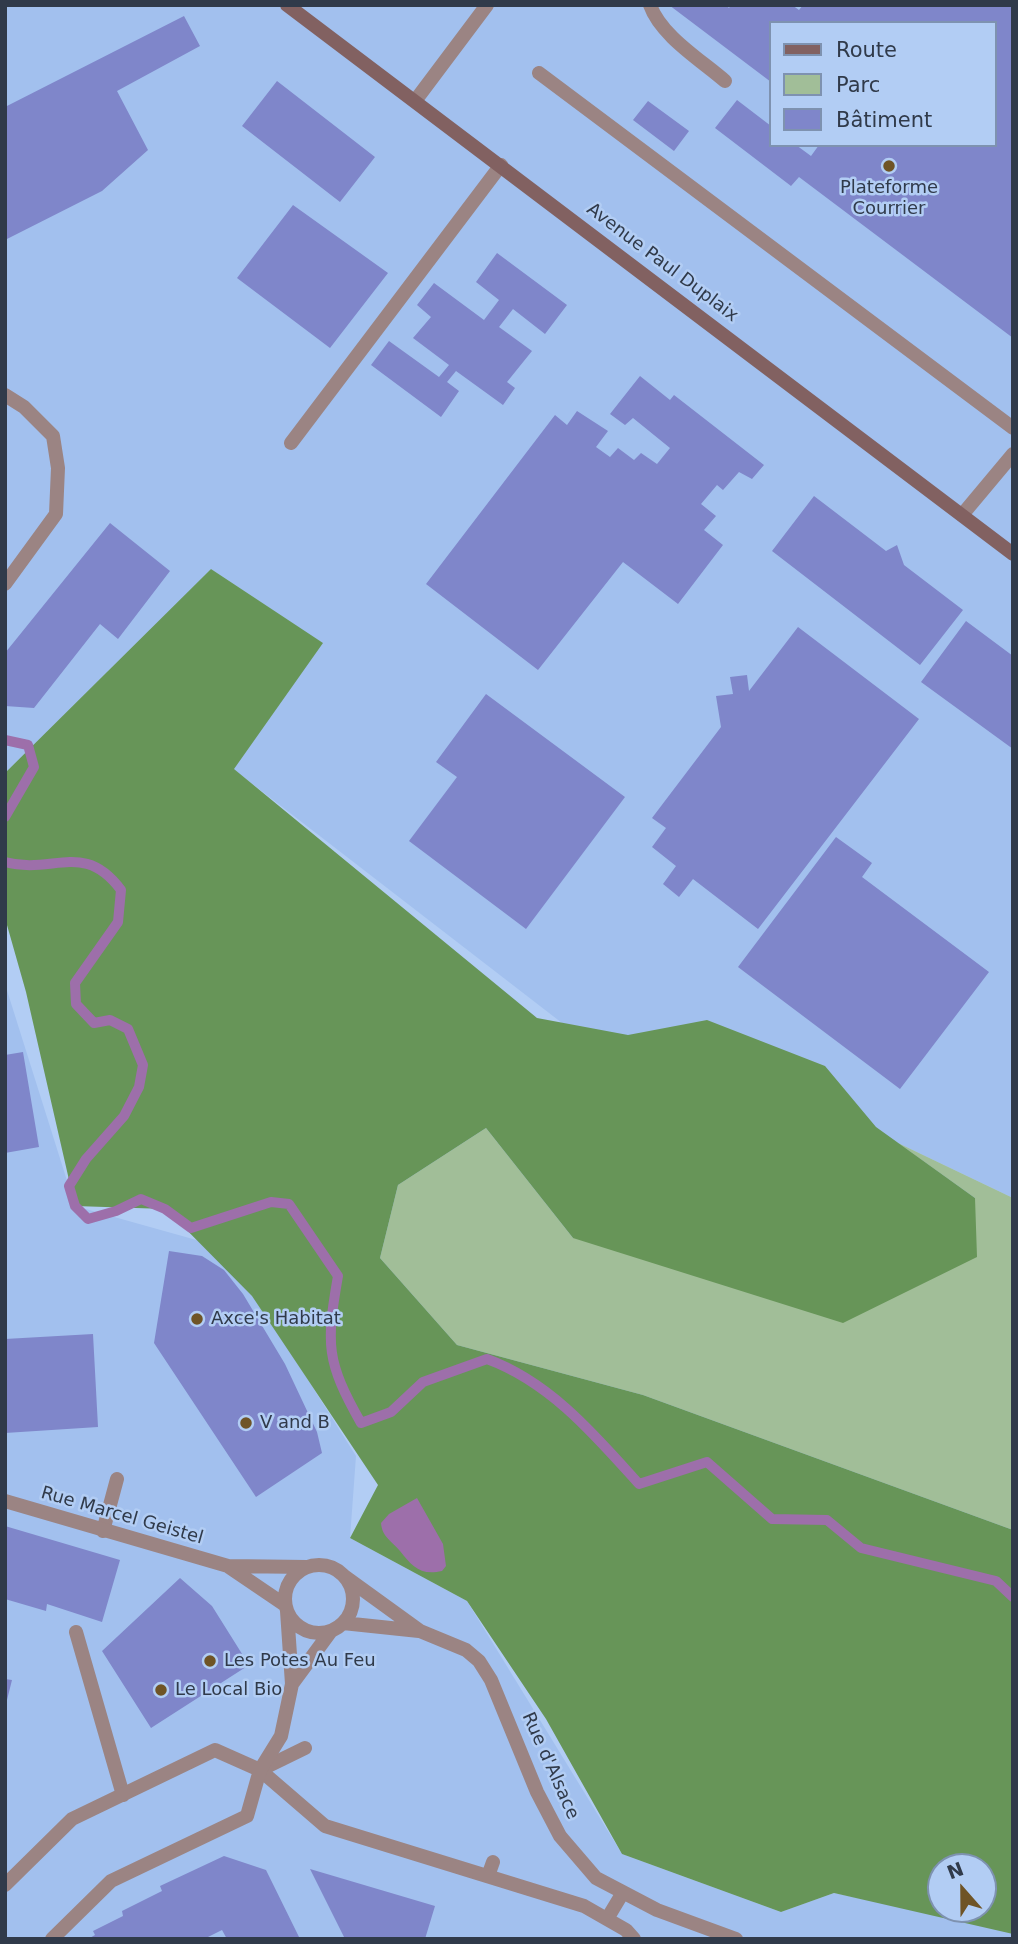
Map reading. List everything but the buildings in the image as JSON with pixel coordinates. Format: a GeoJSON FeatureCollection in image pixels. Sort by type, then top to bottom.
{"type":"FeatureCollection","features":[{"type":"Feature","properties":{"kind":"main road","name":"Avenue Paul Duplaix"},"geometry":{"type":"LineString","coordinates":[[287,5],[1013,554]]}},
{"type":"Feature","properties":{"kind":"street"},"geometry":{"type":"LineString","coordinates":[[415,101],[487,5]]}},
{"type":"Feature","properties":{"kind":"street"},"geometry":{"type":"LineString","coordinates":[[650,5],[654,15],[678,40],[725,81]]}},
{"type":"Feature","properties":{"kind":"street"},"geometry":{"type":"LineString","coordinates":[[539,73],[1013,428]]}},
{"type":"Feature","properties":{"kind":"street"},"geometry":{"type":"LineString","coordinates":[[292,443],[501,165]]}},
{"type":"Feature","properties":{"kind":"street"},"geometry":{"type":"LineString","coordinates":[[5,395],[24,407],[53,436],[58,468],[56,514],[5,584]]}},
{"type":"Feature","properties":{"kind":"street"},"geometry":{"type":"LineString","coordinates":[[962,515],[1013,454]]}},
{"type":"Feature","properties":{"kind":"street"},"geometry":{"type":"LineString","coordinates":[[103,1531],[117,1479]]}},
{"type":"Feature","properties":{"kind":"street","name":"Rue Marcel Geistel"},"geometry":{"type":"LineString","coordinates":[[5,1501],[228,1566],[307,1567]]}},
{"type":"Feature","properties":{"kind":"street","name":"Rue Marcel Geistel"},"geometry":{"type":"LineString","coordinates":[[228,1566],[286,1608]]}},
{"type":"Feature","properties":{"kind":"street"},"geometry":{"type":"LineString","coordinates":[[52,1939],[111,1881],[247,1816],[260,1770],[281,1736],[292,1684],[286,1608],[289,1583],[307,1567],[326,1566],[344,1576],[353,1594],[353,1605],[292,1684]]}},
{"type":"Feature","properties":{"kind":"street","name":"Rue d'Alsace"},"geometry":{"type":"LineString","coordinates":[[344,1576],[420,1631],[466,1650],[480,1661],[491,1680],[537,1792],[560,1836],[596,1878],[622,1894],[736,1939]]}},
{"type":"Feature","properties":{"kind":"street"},"geometry":{"type":"LineString","coordinates":[[286,1608],[300,1628],[321,1633],[337,1627]]}},
{"type":"Feature","properties":{"kind":"street","name":"Rue d'Alsace"},"geometry":{"type":"LineString","coordinates":[[337,1627],[420,1631]]}},
{"type":"Feature","properties":{"kind":"street"},"geometry":{"type":"LineString","coordinates":[[76,1632],[123,1795]]}},
{"type":"Feature","properties":{"kind":"street"},"geometry":{"type":"LineString","coordinates":[[260,1770],[305,1748]]}},
{"type":"Feature","properties":{"kind":"street"},"geometry":{"type":"LineString","coordinates":[[5,1885],[72,1819],[215,1750],[260,1770],[326,1826],[491,1869],[583,1906],[626,1930],[634,1939]]}},
{"type":"Feature","properties":{"kind":"street"},"geometry":{"type":"LineString","coordinates":[[607,1919],[622,1894]]}},
{"type":"Feature","properties":{"kind":"shaded area"},"geometry":{"type":"Polygon","coordinates":[[[5,5],[1013,5],[1013,1198],[898,1143],[562,1023],[233,769],[322,643],[211,569],[5,773],[5,5]]]}},
{"type":"Feature","properties":{"kind":"shaded area"},"geometry":{"type":"Polygon","coordinates":[[[5,984],[75,1206],[225,1248],[356,1456],[350,1538],[467,1601],[622,1854],[781,1912],[834,1893],[927,1912],[927,1923],[979,1923],[1013,1930],[1013,1939],[5,1939],[5,984]]]}},
{"type":"Feature","properties":{"kind":"shaded area"},"geometry":{"type":"Polygon","coordinates":[[[417,1498],[443,1544],[446,1566],[442,1571],[428,1572],[417,1568],[383,1532],[381,1523],[389,1514],[417,1498]]]}},
{"type":"Feature","properties":{"kind":"green space"},"geometry":{"type":"Polygon","coordinates":[[[211,569],[323,643],[234,769],[537,1018],[628,1035],[707,1020],[825,1066],[876,1127],[975,1198],[977,1257],[843,1323],[573,1238],[486,1128],[398,1185],[380,1258],[457,1345],[643,1395],[1013,1530],[1013,1934],[965,1923],[997,1923],[997,1853],[927,1853],[927,1914],[834,1893],[781,1912],[622,1854],[546,1719],[467,1601],[350,1538],[378,1485],[252,1296],[166,1209],[75,1206],[26,992],[5,918],[5,773],[211,569]]]}},
{"type":"Feature","properties":{"kind":"green space"},"geometry":{"type":"Polygon","coordinates":[[[486,1128],[573,1238],[975,1198],[898,1143],[1013,1198],[1013,1530],[643,1395],[457,1345],[380,1258],[398,1185],[486,1128]]]}},
{"type":"Feature","properties":{"kind":"waterway"},"geometry":{"type":"LineString","coordinates":[[5,740],[28,745],[34,767],[5,817]]}},
{"type":"Feature","properties":{"kind":"waterway"},"geometry":{"type":"LineString","coordinates":[[5,862],[22,865],[67,862],[94,866],[121,890],[118,922],[75,983],[76,1004],[94,1023],[110,1020],[128,1029],[143,1065],[139,1087],[124,1116],[86,1159],[69,1186],[75,1206],[88,1219],[116,1211],[141,1199],[165,1209],[191,1228],[271,1202],[289,1204],[338,1276],[332,1319],[332,1352],[341,1384],[361,1423],[391,1412],[423,1382],[487,1359],[531,1381],[551,1396],[588,1429],[639,1484],[707,1462],[772,1519],[827,1520],[861,1548],[996,1581],[1013,1597]]}},
{"type":"Feature","properties":{"kind":"place","name":"Plateforme Courrier"},"geometry":{"type":"Point","coordinates":[889,166]}},
{"type":"Feature","properties":{"kind":"place","name":"Axce's Habitat"},"geometry":{"type":"Point","coordinates":[197,1319]}},
{"type":"Feature","properties":{"kind":"place","name":"V and B"},"geometry":{"type":"Point","coordinates":[246,1423]}},
{"type":"Feature","properties":{"kind":"place","name":"Les Potes Au Feu"},"geometry":{"type":"Point","coordinates":[210,1661]}},
{"type":"Feature","properties":{"kind":"place","name":"Le Local Bio"},"geometry":{"type":"Point","coordinates":[161,1690]}}]}
